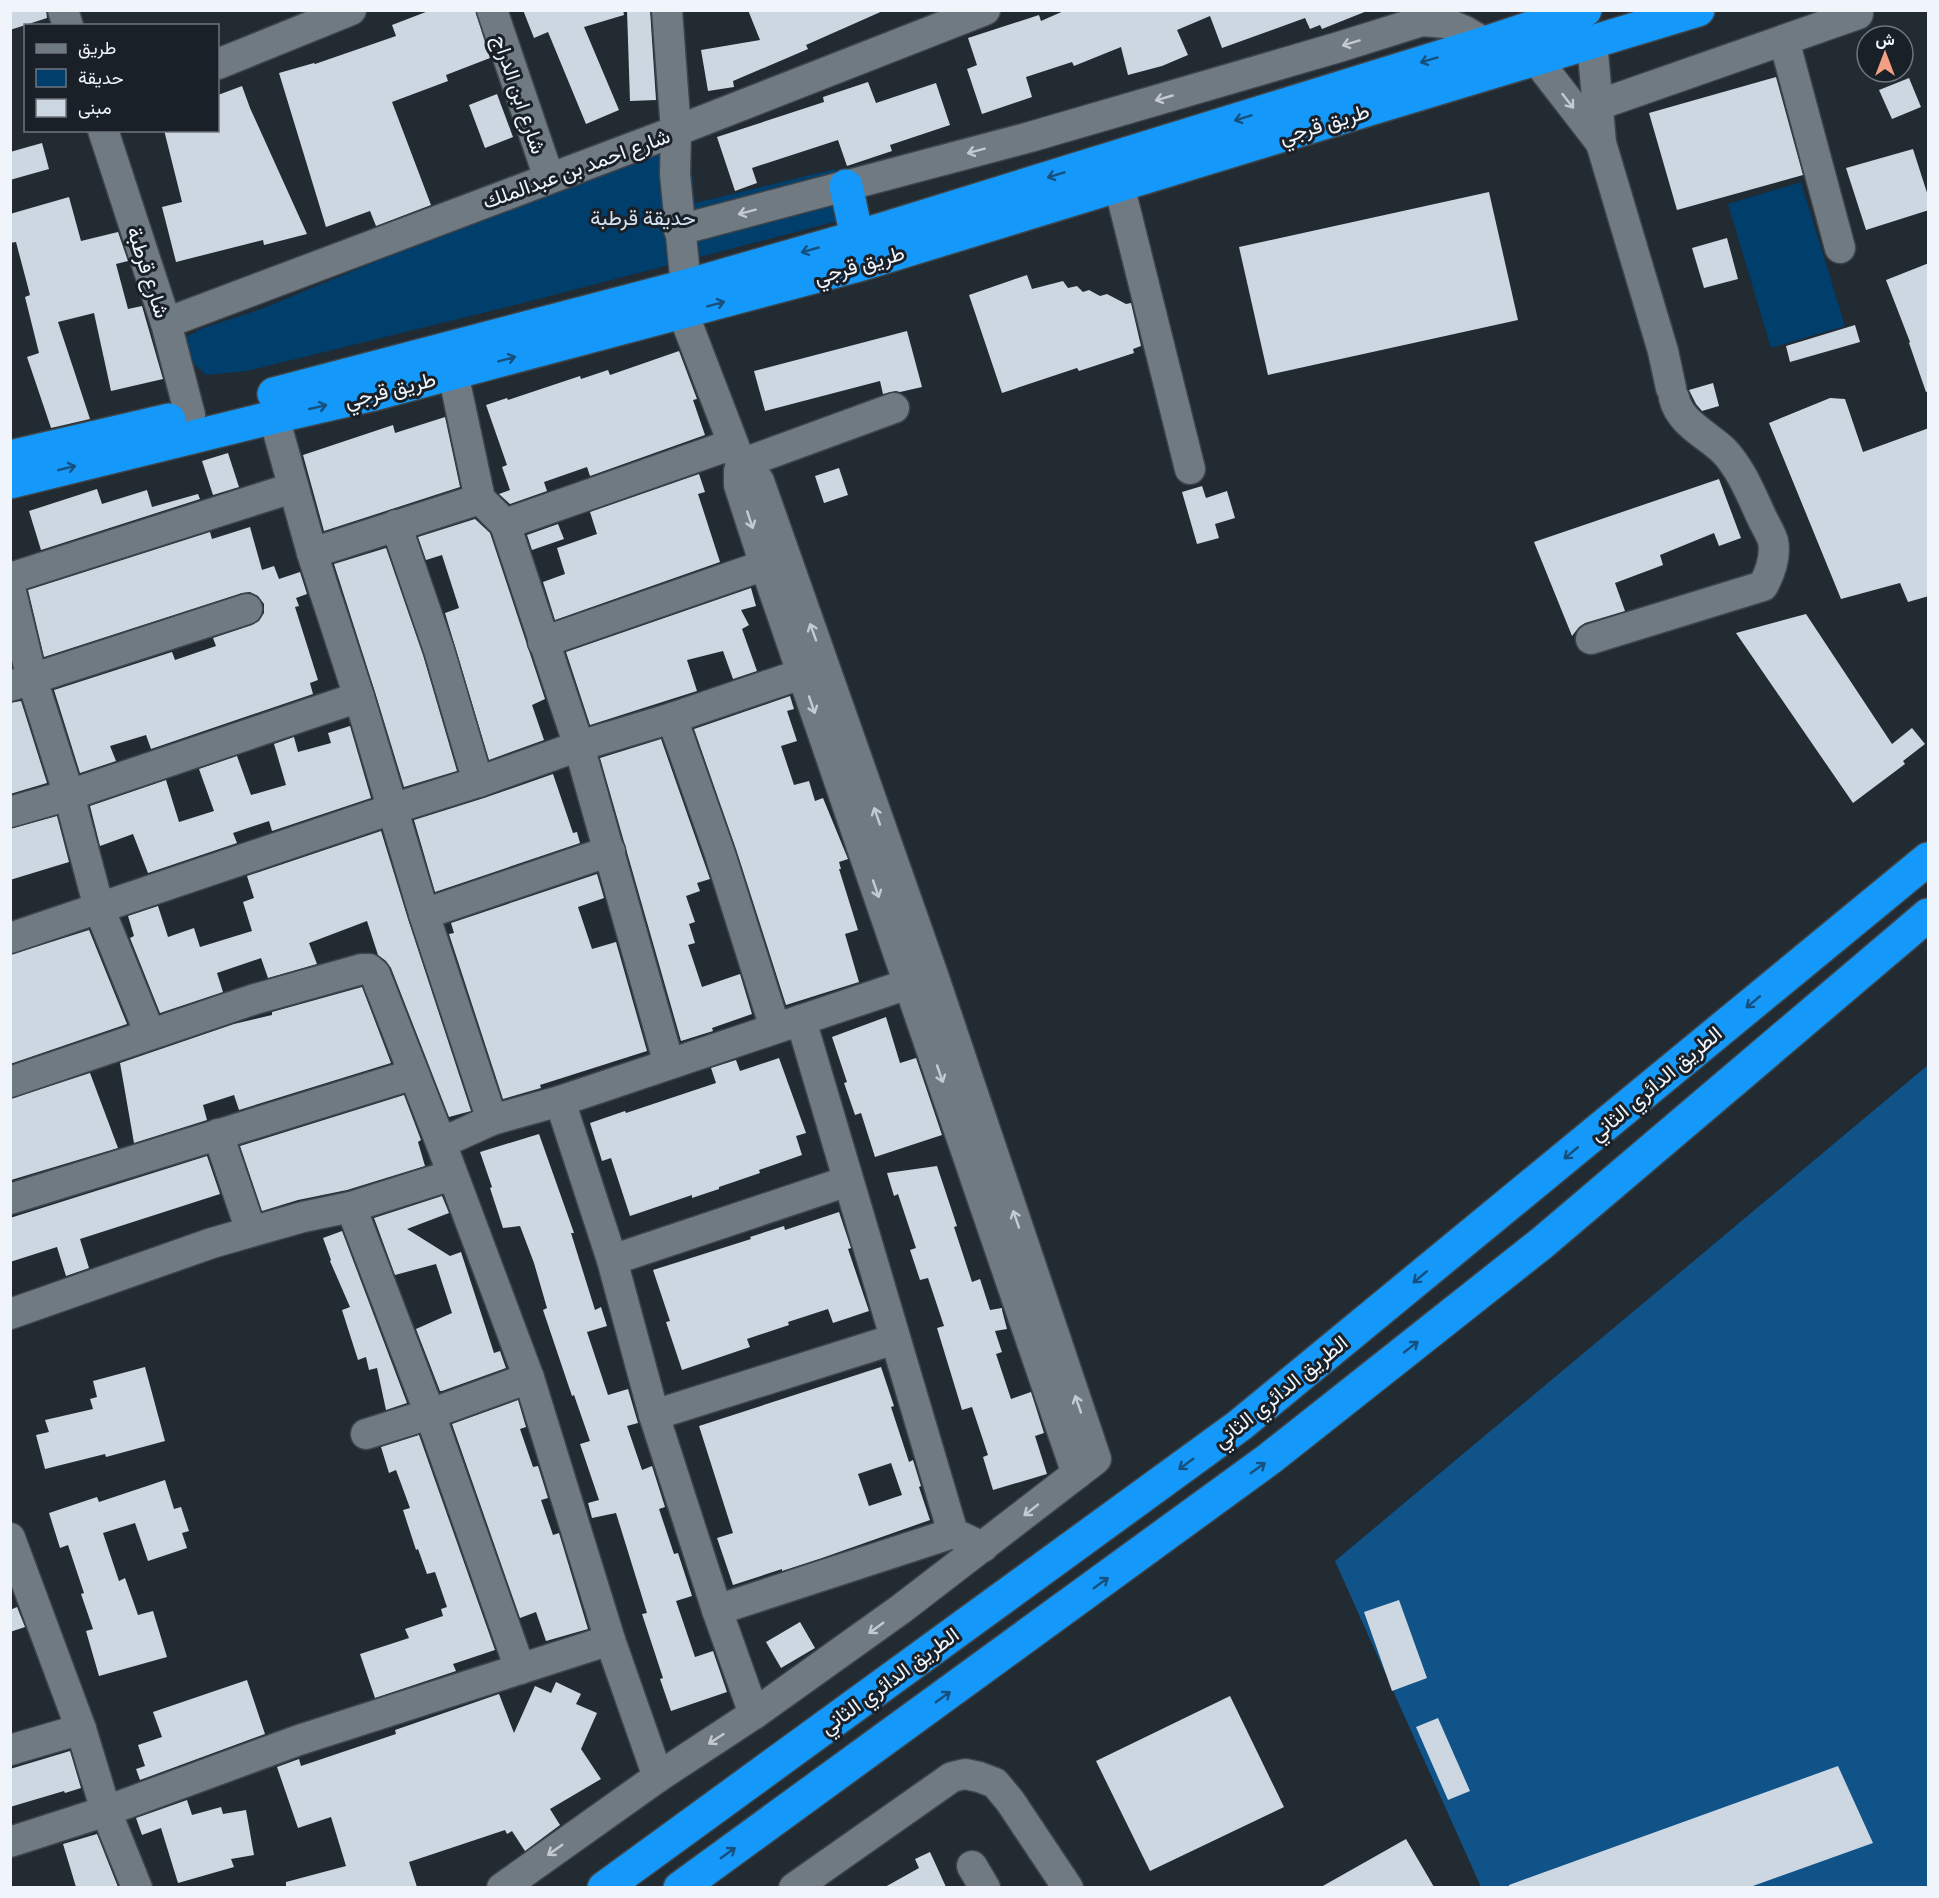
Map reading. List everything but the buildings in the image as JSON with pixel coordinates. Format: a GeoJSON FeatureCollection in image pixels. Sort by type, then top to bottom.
{"type":"FeatureCollection","features":[{"type":"Feature","properties":{"kind":"highway","name":"طريق قرجي"},"geometry":{"type":"LineString","coordinates":[[10,482],[453,373],[685,299],[857,237],[1485,43],[1545,16],[1585,10]]}},
{"type":"Feature","properties":{"kind":"highway","name":"طريق قرجي"},"geometry":{"type":"LineString","coordinates":[[10,457],[362,372],[685,299],[862,264],[1698,10]]}},
{"type":"Feature","properties":{"kind":"highway"},"geometry":{"type":"LineString","coordinates":[[846,186],[857,237]]}},
{"type":"Feature","properties":{"kind":"highway"},"geometry":{"type":"LineString","coordinates":[[1798,964],[1929,845]]}},
{"type":"Feature","properties":{"kind":"highway","name":"الطريق الدائري الثاني"},"geometry":{"type":"LineString","coordinates":[[604,1887],[1240,1425],[1798,964],[1929,859]]}},
{"type":"Feature","properties":{"kind":"highway"},"geometry":{"type":"LineString","coordinates":[[680,1887],[1269,1459],[1542,1243],[1929,915]]}},
{"type":"Feature","properties":{"kind":"highway"},"geometry":{"type":"LineString","coordinates":[[1829,1000],[1929,935]]}},
{"type":"Feature","properties":{"kind":"street"},"geometry":{"type":"LineString","coordinates":[[219,64],[351,10]]}},
{"type":"Feature","properties":{"kind":"street","name":"شارع ابن الدراج"},"geometry":{"type":"LineString","coordinates":[[492,10],[549,178]]}},
{"type":"Feature","properties":{"kind":"street"},"geometry":{"type":"LineString","coordinates":[[667,10],[676,131],[675,174],[685,299],[737,454],[739,485],[765,565],[813,670]]}},
{"type":"Feature","properties":{"kind":"street","name":"شارع احمد بن عبدالملك"},"geometry":{"type":"LineString","coordinates":[[166,323],[676,131],[985,10]]}},
{"type":"Feature","properties":{"kind":"street"},"geometry":{"type":"LineString","coordinates":[[1598,105],[1858,14]]}},
{"type":"Feature","properties":{"kind":"street"},"geometry":{"type":"LineString","coordinates":[[679,230],[1030,137],[1422,21],[1446,23],[1485,43]]}},
{"type":"Feature","properties":{"kind":"street"},"geometry":{"type":"LineString","coordinates":[[1784,40],[1840,248]]}},
{"type":"Feature","properties":{"kind":"street"},"geometry":{"type":"LineString","coordinates":[[1591,639],[1763,586],[1770,573],[1773,558],[1773,541],[1744,480],[1723,451],[1698,431],[1677,409],[1663,351],[1601,143],[1592,42]]}},
{"type":"Feature","properties":{"kind":"street"},"geometry":{"type":"LineString","coordinates":[[1536,58],[1601,143]]}},
{"type":"Feature","properties":{"kind":"street","name":"شارع قرطبة"},"geometry":{"type":"LineString","coordinates":[[104,132],[166,323],[190,415]]}},
{"type":"Feature","properties":{"kind":"street"},"geometry":{"type":"LineString","coordinates":[[1119,185],[1190,469]]}},
{"type":"Feature","properties":{"kind":"street"},"geometry":{"type":"LineString","coordinates":[[453,373],[480,499],[505,524],[579,746],[669,1064]]}},
{"type":"Feature","properties":{"kind":"street"},"geometry":{"type":"LineString","coordinates":[[505,524],[894,408]]}},
{"type":"Feature","properties":{"kind":"street"},"geometry":{"type":"LineString","coordinates":[[274,417],[312,553],[359,697],[424,914],[492,1120]]}},
{"type":"Feature","properties":{"kind":"street"},"geometry":{"type":"LineString","coordinates":[[502,1887],[658,1777],[754,1714],[901,1609],[1087,1467],[813,670],[759,482],[737,454]]}},
{"type":"Feature","properties":{"kind":"street"},"geometry":{"type":"LineString","coordinates":[[10,578],[292,488]]}},
{"type":"Feature","properties":{"kind":"street"},"geometry":{"type":"LineString","coordinates":[[312,553],[480,499]]}},
{"type":"Feature","properties":{"kind":"street"},"geometry":{"type":"LineString","coordinates":[[396,525],[439,650],[478,782]]}},
{"type":"Feature","properties":{"kind":"street"},"geometry":{"type":"LineString","coordinates":[[543,642],[765,565]]}},
{"type":"Feature","properties":{"kind":"street"},"geometry":{"type":"LineString","coordinates":[[10,588],[21,682],[69,795],[99,908],[150,1034]]}},
{"type":"Feature","properties":{"kind":"street"},"geometry":{"type":"LineString","coordinates":[[21,682],[247,609]]}},
{"type":"Feature","properties":{"kind":"street"},"geometry":{"type":"LineString","coordinates":[[10,938],[478,782],[579,746],[672,718],[813,670]]}},
{"type":"Feature","properties":{"kind":"street"},"geometry":{"type":"LineString","coordinates":[[10,812],[69,795],[359,697]]}},
{"type":"Feature","properties":{"kind":"street"},"geometry":{"type":"LineString","coordinates":[[672,718],[720,854],[848,1181],[953,1533]]}},
{"type":"Feature","properties":{"kind":"street"},"geometry":{"type":"LineString","coordinates":[[424,914],[610,851]]}},
{"type":"Feature","properties":{"kind":"street"},"geometry":{"type":"LineString","coordinates":[[10,1082],[255,999],[362,969],[369,969],[375,974],[529,1378],[610,1640],[658,1777]]}},
{"type":"Feature","properties":{"kind":"street"},"geometry":{"type":"LineString","coordinates":[[441,1143],[492,1120],[560,1101],[921,980]]}},
{"type":"Feature","properties":{"kind":"street"},"geometry":{"type":"LineString","coordinates":[[10,1199],[414,1074]]}},
{"type":"Feature","properties":{"kind":"street"},"geometry":{"type":"LineString","coordinates":[[560,1101],[612,1260],[654,1415],[717,1610],[754,1714]]}},
{"type":"Feature","properties":{"kind":"street"},"geometry":{"type":"LineString","coordinates":[[218,1134],[251,1231]]}},
{"type":"Feature","properties":{"kind":"street"},"geometry":{"type":"LineString","coordinates":[[10,1314],[212,1243],[303,1217],[351,1207],[452,1175]]}},
{"type":"Feature","properties":{"kind":"street"},"geometry":{"type":"LineString","coordinates":[[612,1260],[848,1181]]}},
{"type":"Feature","properties":{"kind":"street"},"geometry":{"type":"LineString","coordinates":[[351,1207],[430,1414],[520,1669]]}},
{"type":"Feature","properties":{"kind":"street"},"geometry":{"type":"LineString","coordinates":[[654,1415],[895,1339]]}},
{"type":"Feature","properties":{"kind":"street"},"geometry":{"type":"LineString","coordinates":[[366,1434],[430,1414],[529,1378]]}},
{"type":"Feature","properties":{"kind":"street"},"geometry":{"type":"LineString","coordinates":[[717,1610],[953,1533],[983,1547]]}},
{"type":"Feature","properties":{"kind":"street"},"geometry":{"type":"LineString","coordinates":[[10,1538],[81,1728],[106,1811],[137,1887]]}},
{"type":"Feature","properties":{"kind":"street"},"geometry":{"type":"LineString","coordinates":[[10,1842],[106,1811],[299,1740],[610,1640]]}},
{"type":"Feature","properties":{"kind":"street"},"geometry":{"type":"LineString","coordinates":[[10,1750],[81,1728]]}},
{"type":"Feature","properties":{"kind":"street"},"geometry":{"type":"LineString","coordinates":[[794,1887],[952,1778],[965,1774],[995,1782],[1068,1887]]}},
{"type":"Feature","properties":{"kind":"green space","name":"حديقة قرطبة"},"geometry":{"type":"Polygon","coordinates":[[[689,143],[695,203],[835,169],[846,214],[838,221],[523,303],[247,371],[206,375],[183,354],[182,339],[203,328],[261,309],[488,215],[689,143]]]}},
{"type":"Feature","properties":{"kind":"green space"},"geometry":{"type":"Polygon","coordinates":[[[1801,182],[1845,326],[1771,348],[1728,204],[1801,182]]]}},
{"type":"Feature","properties":{"kind":"shaded area"},"geometry":{"type":"Polygon","coordinates":[[[1928,1065],[1928,1887],[1481,1887],[1335,1561],[1928,1065]]]}}]}
